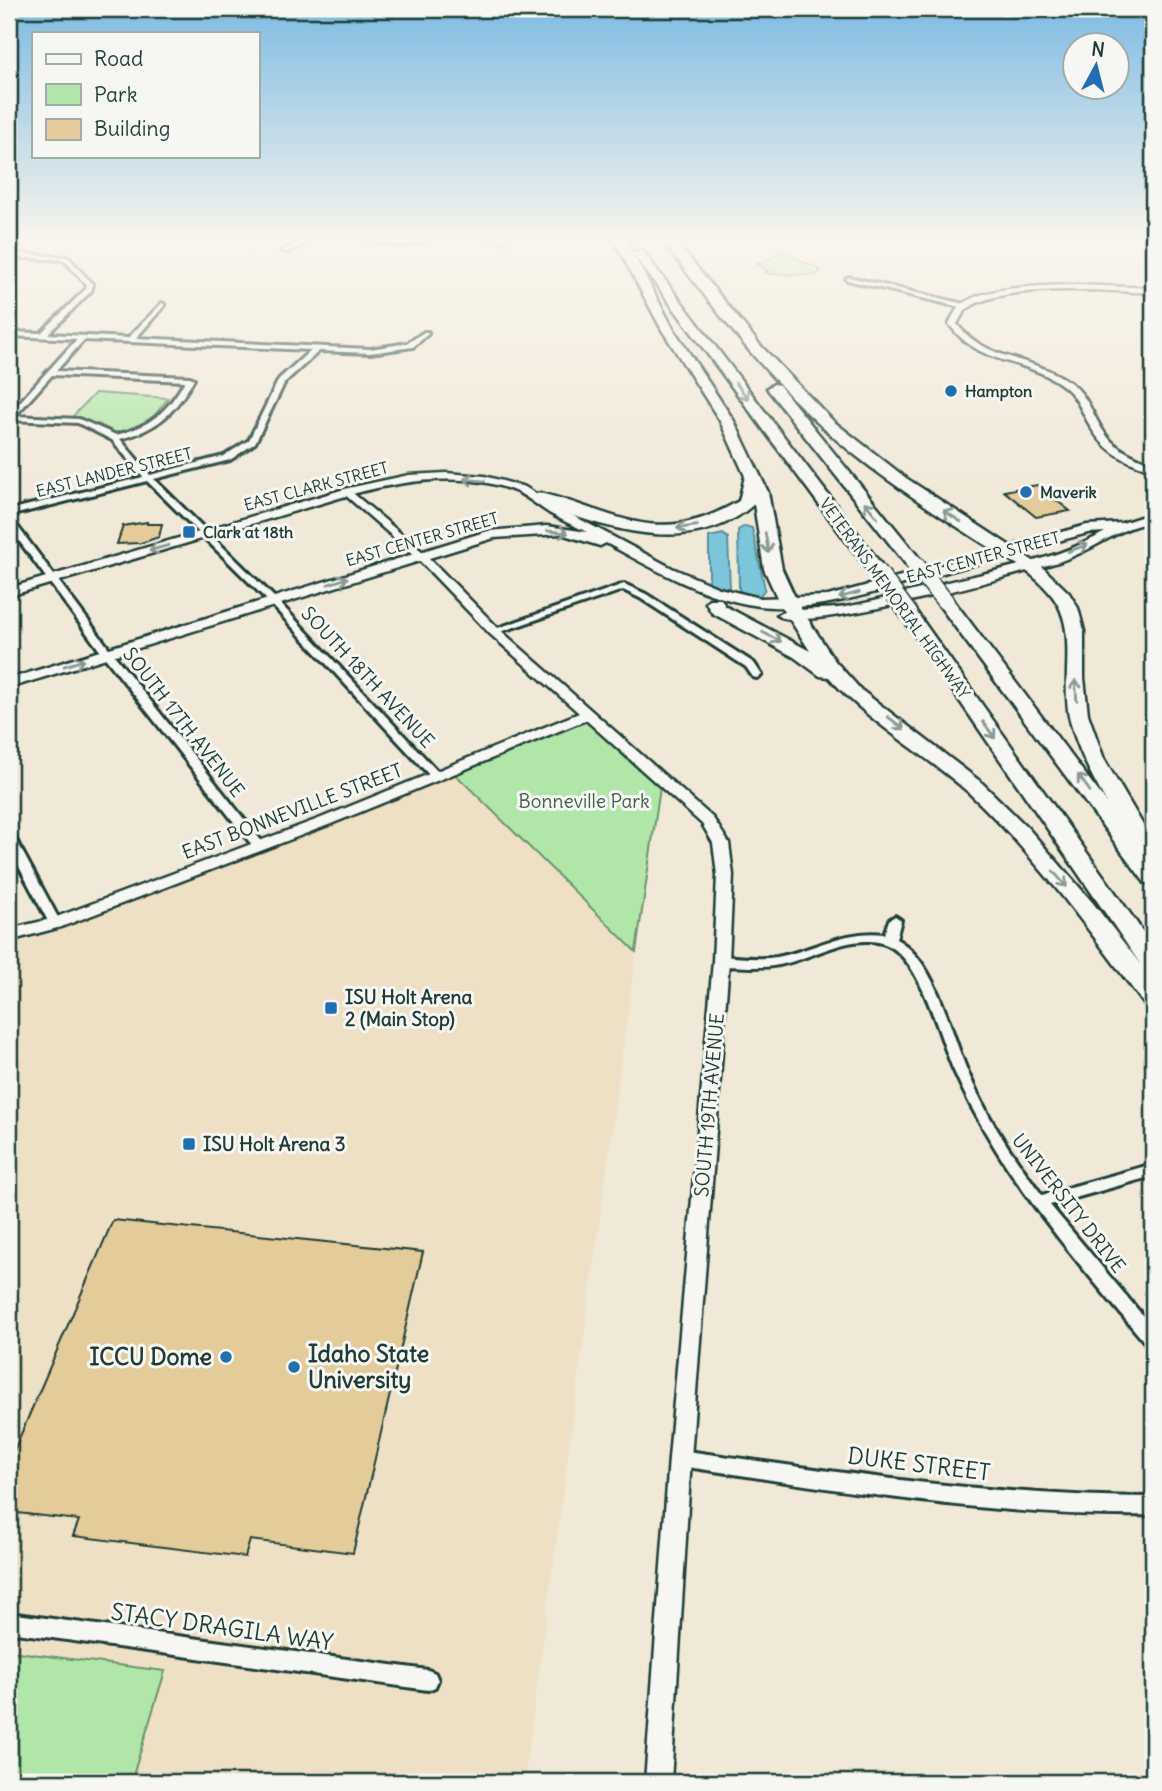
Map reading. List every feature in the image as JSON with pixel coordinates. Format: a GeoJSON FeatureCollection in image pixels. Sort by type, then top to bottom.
{"type":"FeatureCollection","features":[{"type":"Feature","properties":{"kind":"highway"},"geometry":{"type":"LineString","coordinates":[[664,322],[727,421],[760,492],[773,569],[793,610],[828,664],[855,694]]}},
{"type":"Feature","properties":{"kind":"highway","name":"VETERANS MEMORIAL HIGHWAY"},"geometry":{"type":"LineString","coordinates":[[691,322],[909,614],[1153,964]]}},
{"type":"Feature","properties":{"kind":"highway","name":"VETERANS MEMORIAL HIGHWAY"},"geometry":{"type":"LineString","coordinates":[[724,322],[946,601],[1153,878]]}},
{"type":"Feature","properties":{"kind":"highway"},"geometry":{"type":"LineString","coordinates":[[736,322],[778,373],[826,424],[879,467],[1031,565],[1057,589],[1070,611],[1077,632],[1074,690],[1082,733],[1099,771],[1153,861]]}},
{"type":"Feature","properties":{"kind":"highway"},"geometry":{"type":"LineString","coordinates":[[545,503],[608,524],[670,529],[703,525],[731,515],[747,503],[752,477]]}},
{"type":"Feature","properties":{"kind":"highway"},"geometry":{"type":"LineString","coordinates":[[715,603],[718,609],[801,653],[974,787],[1085,908],[1153,998]]}},
{"type":"Feature","properties":{"kind":"main road","name":"EAST CLARK STREET"},"geometry":{"type":"LineString","coordinates":[[9,592],[348,492],[409,479],[449,477],[505,485],[545,503]]}},
{"type":"Feature","properties":{"kind":"main road","name":"EAST CENTER STREET"},"geometry":{"type":"LineString","coordinates":[[545,503],[701,586],[738,599],[793,610],[1010,553],[1087,529],[1123,527]]}},
{"type":"Feature","properties":{"kind":"main road"},"geometry":{"type":"LineString","coordinates":[[517,530],[532,527],[545,503]]}},
{"type":"Feature","properties":{"kind":"main road","name":"EAST CENTER STREET"},"geometry":{"type":"LineString","coordinates":[[9,684],[420,555],[492,534],[517,530],[557,531],[596,539],[715,603],[750,611],[850,610],[1031,565],[1153,517]]}},
{"type":"Feature","properties":{"kind":"street"},"geometry":{"type":"LineString","coordinates":[[42,336],[56,322]]}},
{"type":"Feature","properties":{"kind":"street"},"geometry":{"type":"LineString","coordinates":[[130,340],[147,322]]}},
{"type":"Feature","properties":{"kind":"street"},"geometry":{"type":"LineString","coordinates":[[954,322],[971,343],[1064,382],[1083,399],[1100,435],[1107,442],[1130,458],[1153,467]]}},
{"type":"Feature","properties":{"kind":"street"},"geometry":{"type":"LineString","coordinates":[[9,334],[274,348],[392,350],[410,345],[426,333]]}},
{"type":"Feature","properties":{"kind":"street"},"geometry":{"type":"LineString","coordinates":[[9,418],[82,338]]}},
{"type":"Feature","properties":{"kind":"street"},"geometry":{"type":"LineString","coordinates":[[227,458],[252,441],[282,381],[317,349]]}},
{"type":"Feature","properties":{"kind":"street"},"geometry":{"type":"LineString","coordinates":[[52,373],[190,379],[167,414],[155,426],[115,438]]}},
{"type":"Feature","properties":{"kind":"street"},"geometry":{"type":"LineString","coordinates":[[9,418],[79,421],[115,438],[205,535],[274,602]]}},
{"type":"Feature","properties":{"kind":"street","name":"EAST LANDER STREET"},"geometry":{"type":"LineString","coordinates":[[9,513],[227,458]]}},
{"type":"Feature","properties":{"kind":"street","name":"SOUTH 19TH AVENUE"},"geometry":{"type":"LineString","coordinates":[[348,492],[420,555],[494,631],[708,821],[721,843],[725,876],[721,961],[680,1458],[658,1782]]}},
{"type":"Feature","properties":{"kind":"street","name":"SOUTH 17TH AVENUE"},"geometry":{"type":"LineString","coordinates":[[9,521],[107,653],[259,846]]}},
{"type":"Feature","properties":{"kind":"street"},"geometry":{"type":"LineString","coordinates":[[494,631],[624,587],[643,596],[750,665],[757,675]]}},
{"type":"Feature","properties":{"kind":"street","name":"SOUTH 18TH AVENUE"},"geometry":{"type":"LineString","coordinates":[[274,602],[436,776]]}},
{"type":"Feature","properties":{"kind":"street","name":"EAST BONNEVILLE STREET"},"geometry":{"type":"LineString","coordinates":[[9,935],[55,923],[259,846],[587,715]]}},
{"type":"Feature","properties":{"kind":"street"},"geometry":{"type":"LineString","coordinates":[[9,838],[55,923]]}},
{"type":"Feature","properties":{"kind":"street"},"geometry":{"type":"LineString","coordinates":[[721,961],[764,963],[838,941],[870,937],[889,940],[895,920]]}},
{"type":"Feature","properties":{"kind":"street","name":"UNIVERSITY DRIVE"},"geometry":{"type":"LineString","coordinates":[[889,940],[902,948],[919,969],[960,1072],[1004,1155],[1153,1339]]}},
{"type":"Feature","properties":{"kind":"street"},"geometry":{"type":"LineString","coordinates":[[1040,1202],[1153,1170]]}},
{"type":"Feature","properties":{"kind":"street","name":"DUKE STREET"},"geometry":{"type":"LineString","coordinates":[[680,1458],[921,1490],[1089,1507],[1153,1506]]}},
{"type":"Feature","properties":{"kind":"street","name":"STACY DRAGILA WAY"},"geometry":{"type":"LineString","coordinates":[[9,1622],[428,1680]]}},
{"type":"Feature","properties":{"kind":"shaded area","name":"Idaho State University"},"geometry":{"type":"Polygon","coordinates":[[[452,771],[636,952],[524,1782],[9,1782],[9,942],[452,771]]]}},
{"type":"Feature","properties":{"kind":"green space"},"geometry":{"type":"Polygon","coordinates":[[[95,393],[168,398],[147,425],[116,433],[98,424],[70,419],[95,393]]]}},
{"type":"Feature","properties":{"kind":"green space","name":"Bonneville Park"},"geometry":{"type":"Polygon","coordinates":[[[590,718],[662,774],[636,952],[452,771],[590,718]]]}},
{"type":"Feature","properties":{"kind":"green space"},"geometry":{"type":"Polygon","coordinates":[[[9,1651],[165,1671],[131,1782],[9,1782],[9,1651]]]}},
{"type":"Feature","properties":{"kind":"water"},"geometry":{"type":"Polygon","coordinates":[[[745,526],[752,528],[765,589],[758,598],[745,598],[739,589],[738,530],[745,526]]]}},
{"type":"Feature","properties":{"kind":"water"},"geometry":{"type":"Polygon","coordinates":[[[723,534],[728,538],[730,588],[725,591],[709,587],[709,537],[723,534]]]}},
{"type":"Feature","properties":{"kind":"building"},"geometry":{"type":"Polygon","coordinates":[[[1037,485],[1070,511],[1036,517],[1004,491],[1037,485]]]}},
{"type":"Feature","properties":{"kind":"building"},"geometry":{"type":"Polygon","coordinates":[[[147,522],[162,524],[159,537],[141,543],[117,544],[123,526],[147,522]]]}},
{"type":"Feature","properties":{"kind":"building","name":"ICCU Dome"},"geometry":{"type":"Polygon","coordinates":[[[113,1220],[423,1252],[353,1553],[250,1540],[245,1557],[73,1536],[79,1520],[9,1512],[9,1462],[113,1220]]]}},
{"type":"Feature","properties":{"kind":"place","name":"Hampton"},"geometry":{"type":"Point","coordinates":[951,391]}},
{"type":"Feature","properties":{"kind":"place","name":"Maverik"},"geometry":{"type":"Point","coordinates":[1026,492]}},
{"type":"Feature","properties":{"kind":"place","name":"Clark at 18th"},"geometry":{"type":"Point","coordinates":[189,532]}},
{"type":"Feature","properties":{"kind":"place","name":"ISU Holt Arena 2 (Main Stop)"},"geometry":{"type":"Point","coordinates":[331,1008]}},
{"type":"Feature","properties":{"kind":"place","name":"ISU Holt Arena 3"},"geometry":{"type":"Point","coordinates":[189,1144]}},
{"type":"Feature","properties":{"kind":"place","name":"ICCU Dome"},"geometry":{"type":"Point","coordinates":[226,1357]}},
{"type":"Feature","properties":{"kind":"place","name":"Idaho State University"},"geometry":{"type":"Point","coordinates":[294,1367]}}]}
